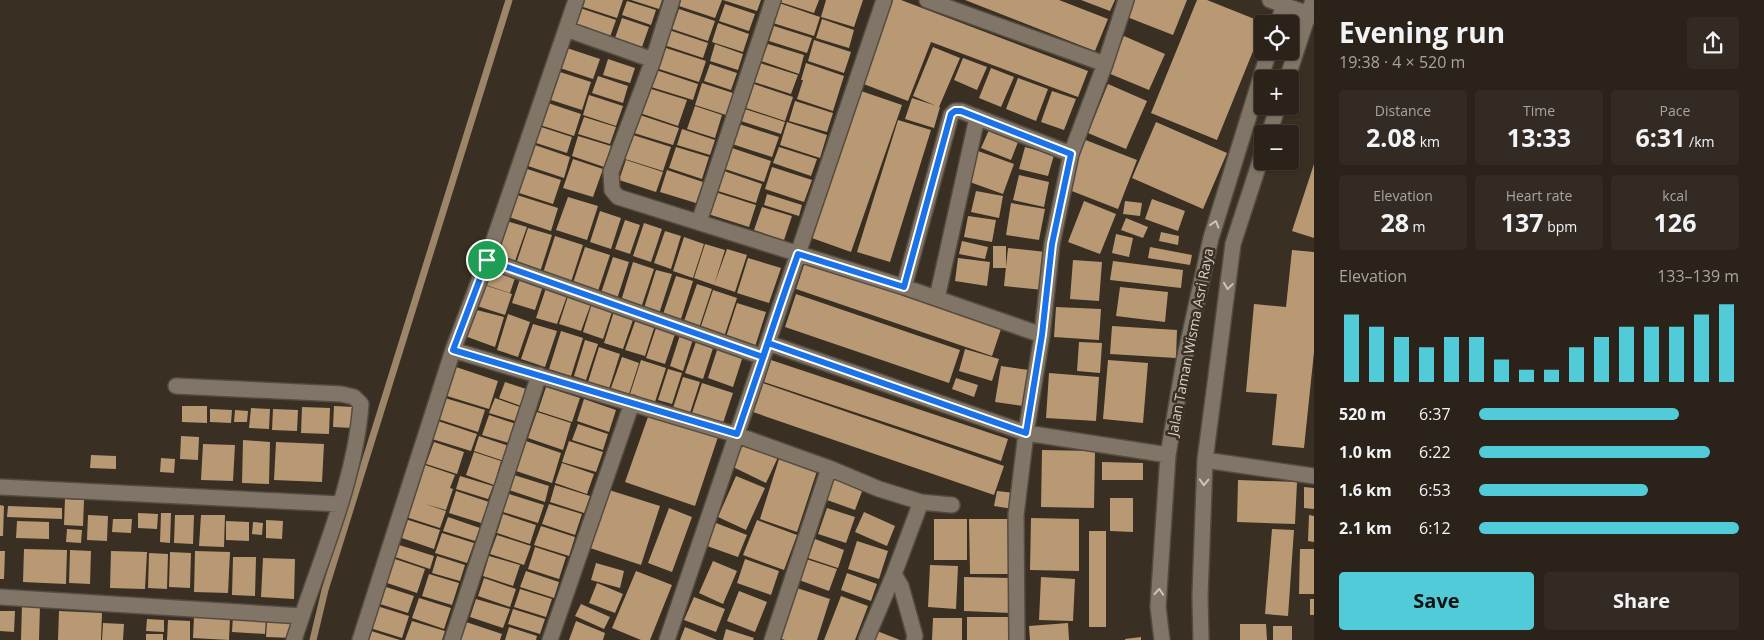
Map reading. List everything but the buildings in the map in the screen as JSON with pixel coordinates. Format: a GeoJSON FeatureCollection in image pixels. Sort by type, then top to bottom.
{"type":"FeatureCollection","features":[{"type":"Feature","properties":{"kind":"street"},"geometry":{"type":"LineString","coordinates":[[360,640],[453,350],[487,260],[576,0]]}},
{"type":"Feature","properties":{"kind":"street"},"geometry":{"type":"LineString","coordinates":[[672,0],[653,60],[611,172],[612,190],[618,197],[904,287],[1042,335]]}},
{"type":"Feature","properties":{"kind":"street"},"geometry":{"type":"LineString","coordinates":[[698,222],[773,0]]}},
{"type":"Feature","properties":{"kind":"street"},"geometry":{"type":"LineString","coordinates":[[667,640],[884,0]]}},
{"type":"Feature","properties":{"kind":"street"},"geometry":{"type":"LineString","coordinates":[[927,0],[1105,64]]}},
{"type":"Feature","properties":{"kind":"street"},"geometry":{"type":"LineString","coordinates":[[1017,640],[1016,515],[1026,433],[1042,335],[1052,244],[1071,154],[1105,64],[1126,0]]}},
{"type":"Feature","properties":{"kind":"street"},"geometry":{"type":"LineString","coordinates":[[1279,15],[1280,1],[1312,10],[1290,70]]}},
{"type":"Feature","properties":{"kind":"street"},"geometry":{"type":"LineString","coordinates":[[566,29],[653,60]]}},
{"type":"Feature","properties":{"kind":"street","name":"Jalan Taman Wisma Asri Raya"},"geometry":{"type":"LineString","coordinates":[[1162,640],[1158,607],[1168,455],[1184,361],[1211,238],[1266,60]]}},
{"type":"Feature","properties":{"kind":"street"},"geometry":{"type":"LineString","coordinates":[[904,287],[951,114],[955,111],[961,111],[1071,154]]}},
{"type":"Feature","properties":{"kind":"street"},"geometry":{"type":"LineString","coordinates":[[937,298],[977,118]]}},
{"type":"Feature","properties":{"kind":"street","name":"Jalan Taman Wisma Asri Raya"},"geometry":{"type":"LineString","coordinates":[[1201,640],[1200,596],[1205,460],[1233,244],[1257,170]]}},
{"type":"Feature","properties":{"kind":"street"},"geometry":{"type":"LineString","coordinates":[[487,260],[1026,433],[1168,455]]}},
{"type":"Feature","properties":{"kind":"street"},"geometry":{"type":"LineString","coordinates":[[453,350],[737,434],[830,468],[879,489],[921,502],[952,505]]}},
{"type":"Feature","properties":{"kind":"street"},"geometry":{"type":"LineString","coordinates":[[452,640],[539,375]]}},
{"type":"Feature","properties":{"kind":"street"},"geometry":{"type":"LineString","coordinates":[[176,386],[341,394],[354,397],[361,404],[356,442],[340,504],[294,640]]}},
{"type":"Feature","properties":{"kind":"street"},"geometry":{"type":"LineString","coordinates":[[550,640],[632,403]]}},
{"type":"Feature","properties":{"kind":"street"},"geometry":{"type":"LineString","coordinates":[[1205,460],[1314,476]]}},
{"type":"Feature","properties":{"kind":"street"},"geometry":{"type":"LineString","coordinates":[[772,640],[830,468]]}},
{"type":"Feature","properties":{"kind":"street"},"geometry":{"type":"LineString","coordinates":[[0,487],[340,504]]}},
{"type":"Feature","properties":{"kind":"street"},"geometry":{"type":"LineString","coordinates":[[866,640],[894,574],[921,502]]}},
{"type":"Feature","properties":{"kind":"street"},"geometry":{"type":"LineString","coordinates":[[894,574],[900,586],[914,640]]}},
{"type":"Feature","properties":{"kind":"street"},"geometry":{"type":"LineString","coordinates":[[0,597],[302,616]]}},
{"type":"Feature","properties":{"kind":"waterway"},"geometry":{"type":"LineString","coordinates":[[313,640],[325,590],[509,0]]}},
{"type":"Feature","properties":{"kind":"route"},"geometry":{"type":"LineString","coordinates":[[955,111],[961,111],[1071,154],[1052,244],[1042,335],[1026,433],[768,343],[737,434],[453,350],[487,260],[763,357],[798,254],[904,287],[951,114],[955,111]]}}]}
